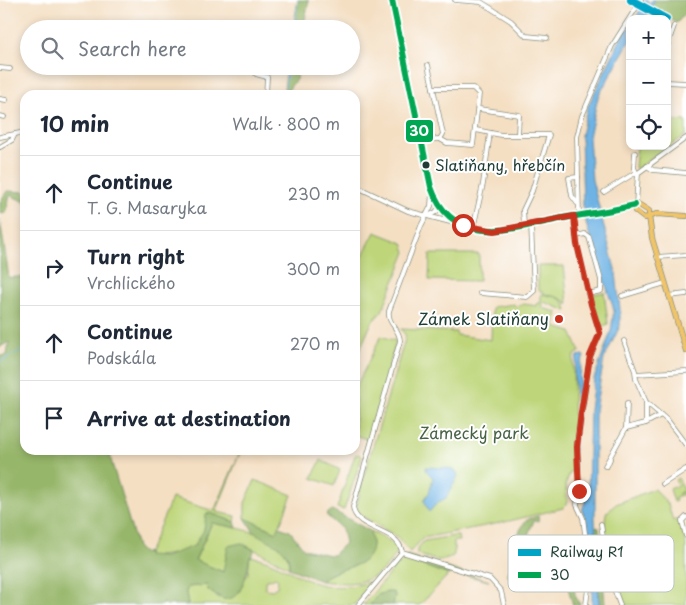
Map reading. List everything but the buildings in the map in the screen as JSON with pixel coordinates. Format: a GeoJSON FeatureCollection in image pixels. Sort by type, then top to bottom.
{"type":"FeatureCollection","features":[{"type":"Feature","properties":{"kind":"main road"},"geometry":{"type":"LineString","coordinates":[[392,0],[431,188],[440,206],[451,218],[470,228],[495,231],[636,205],[677,215]]}},
{"type":"Feature","properties":{"kind":"main road"},"geometry":{"type":"LineString","coordinates":[[636,205],[636,212]]}},
{"type":"Feature","properties":{"kind":"main road"},"geometry":{"type":"LineString","coordinates":[[645,208],[650,212],[652,238],[686,351]]}},
{"type":"Feature","properties":{"kind":"main road"},"geometry":{"type":"LineString","coordinates":[[613,210],[636,212],[645,218],[655,214],[686,216]]}},
{"type":"Feature","properties":{"kind":"main road"},"geometry":{"type":"LineString","coordinates":[[641,216],[652,238]]}},
{"type":"Feature","properties":{"kind":"street"},"geometry":{"type":"LineString","coordinates":[[454,0],[481,2],[511,21],[528,36],[547,38]]}},
{"type":"Feature","properties":{"kind":"street"},"geometry":{"type":"LineString","coordinates":[[585,535],[583,518],[577,506],[579,488],[577,447],[590,357],[600,333],[588,294],[576,236],[580,126],[612,46],[642,0]]}},
{"type":"Feature","properties":{"kind":"street"},"geometry":{"type":"LineString","coordinates":[[671,35],[674,26]]}},
{"type":"Feature","properties":{"kind":"street"},"geometry":{"type":"LineString","coordinates":[[428,65],[443,134],[440,140]]}},
{"type":"Feature","properties":{"kind":"street"},"geometry":{"type":"LineString","coordinates":[[0,68],[10,69]]}},
{"type":"Feature","properties":{"kind":"street"},"geometry":{"type":"LineString","coordinates":[[260,75],[267,77],[266,90]]}},
{"type":"Feature","properties":{"kind":"street"},"geometry":{"type":"LineString","coordinates":[[671,82],[686,83]]}},
{"type":"Feature","properties":{"kind":"street"},"geometry":{"type":"LineString","coordinates":[[421,140],[440,140],[447,143],[470,146],[474,143],[479,109],[479,93],[476,89],[433,88]]}},
{"type":"Feature","properties":{"kind":"street"},"geometry":{"type":"LineString","coordinates":[[0,99],[6,100]]}},
{"type":"Feature","properties":{"kind":"street"},"geometry":{"type":"LineString","coordinates":[[479,109],[519,115],[518,134]]}},
{"type":"Feature","properties":{"kind":"street"},"geometry":{"type":"LineString","coordinates":[[476,130],[490,133],[549,135],[532,191],[523,210],[524,226]]}},
{"type":"Feature","properties":{"kind":"street"},"geometry":{"type":"LineString","coordinates":[[0,137],[20,133]]}},
{"type":"Feature","properties":{"kind":"street"},"geometry":{"type":"LineString","coordinates":[[360,188],[404,210],[470,228],[483,184],[490,133]]}},
{"type":"Feature","properties":{"kind":"street"},"geometry":{"type":"LineString","coordinates":[[0,147],[12,140],[15,134]]}},
{"type":"Feature","properties":{"kind":"street"},"geometry":{"type":"LineString","coordinates":[[604,192],[636,174],[686,138]]}},
{"type":"Feature","properties":{"kind":"street"},"geometry":{"type":"LineString","coordinates":[[635,153],[636,205]]}},
{"type":"Feature","properties":{"kind":"street"},"geometry":{"type":"LineString","coordinates":[[647,166],[653,170],[686,173]]}},
{"type":"Feature","properties":{"kind":"street"},"geometry":{"type":"LineString","coordinates":[[577,203],[572,196],[569,179],[571,176],[578,176]]}},
{"type":"Feature","properties":{"kind":"street"},"geometry":{"type":"LineString","coordinates":[[431,188],[433,199],[430,209],[389,309],[388,318],[398,333],[400,341],[353,509],[359,518],[397,542],[402,552],[490,579],[501,591],[504,605]]}},
{"type":"Feature","properties":{"kind":"street"},"geometry":{"type":"LineString","coordinates":[[637,188],[645,208]]}},
{"type":"Feature","properties":{"kind":"street"},"geometry":{"type":"LineString","coordinates":[[427,216],[435,213],[440,206]]}},
{"type":"Feature","properties":{"kind":"street"},"geometry":{"type":"LineString","coordinates":[[430,209],[440,206]]}},
{"type":"Feature","properties":{"kind":"street"},"geometry":{"type":"LineString","coordinates":[[480,293],[527,297],[534,289],[531,225]]}},
{"type":"Feature","properties":{"kind":"street"},"geometry":{"type":"LineString","coordinates":[[576,236],[585,234],[589,237],[600,280],[601,291],[588,294]]}},
{"type":"Feature","properties":{"kind":"street"},"geometry":{"type":"LineString","coordinates":[[657,257],[686,256]]}},
{"type":"Feature","properties":{"kind":"street"},"geometry":{"type":"LineString","coordinates":[[622,296],[665,284]]}},
{"type":"Feature","properties":{"kind":"street"},"geometry":{"type":"LineString","coordinates":[[669,296],[686,294]]}},
{"type":"Feature","properties":{"kind":"street"},"geometry":{"type":"LineString","coordinates":[[624,341],[646,402],[650,408],[662,416],[686,445]]}},
{"type":"Feature","properties":{"kind":"street"},"geometry":{"type":"LineString","coordinates":[[636,374],[686,371]]}},
{"type":"Feature","properties":{"kind":"street"},"geometry":{"type":"LineString","coordinates":[[646,402],[646,423]]}},
{"type":"Feature","properties":{"kind":"street"},"geometry":{"type":"LineString","coordinates":[[610,459],[626,428],[627,403]]}},
{"type":"Feature","properties":{"kind":"street"},"geometry":{"type":"LineString","coordinates":[[626,428],[646,423],[662,416]]}},
{"type":"Feature","properties":{"kind":"street"},"geometry":{"type":"LineString","coordinates":[[663,484],[686,469]]}},
{"type":"Feature","properties":{"kind":"street"},"geometry":{"type":"LineString","coordinates":[[684,518],[686,536]]}},
{"type":"Feature","properties":{"kind":"street"},"geometry":{"type":"LineString","coordinates":[[601,524],[602,535]]}},
{"type":"Feature","properties":{"kind":"street"},"geometry":{"type":"LineString","coordinates":[[358,605],[402,552]]}},
{"type":"Feature","properties":{"kind":"street"},"geometry":{"type":"LineString","coordinates":[[586,605],[588,592]]}},
{"type":"Feature","properties":{"kind":"street"},"geometry":{"type":"LineString","coordinates":[[615,592],[620,605]]}},
{"type":"Feature","properties":{"kind":"green space"},"geometry":{"type":"Polygon","coordinates":[[[298,0],[309,0],[305,20],[295,20],[298,0]]]}},
{"type":"Feature","properties":{"kind":"green space"},"geometry":{"type":"Polygon","coordinates":[[[655,0],[686,0],[686,12],[677,23],[671,20],[671,15],[663,15],[650,8],[655,0]]]}},
{"type":"Feature","properties":{"kind":"green space"},"geometry":{"type":"Polygon","coordinates":[[[286,75],[297,75],[288,90],[284,89],[286,75]]]}},
{"type":"Feature","properties":{"kind":"green space"},"geometry":{"type":"Polygon","coordinates":[[[671,120],[686,121],[686,135],[671,145],[671,120]]]}},
{"type":"Feature","properties":{"kind":"green space"},"geometry":{"type":"Polygon","coordinates":[[[637,150],[664,150],[636,169],[637,150]]]}},
{"type":"Feature","properties":{"kind":"green space"},"geometry":{"type":"Polygon","coordinates":[[[7,191],[20,192],[20,200],[10,195],[6,213],[0,214],[0,202],[7,191]]]}},
{"type":"Feature","properties":{"kind":"green space"},"geometry":{"type":"Polygon","coordinates":[[[0,219],[9,278],[20,277],[20,455],[109,455],[137,547],[143,553],[148,552],[147,556],[164,557],[194,546],[204,530],[206,514],[210,513],[235,522],[237,528],[212,523],[195,560],[223,572],[228,546],[241,543],[254,550],[249,558],[242,586],[235,596],[223,599],[208,590],[207,585],[188,587],[186,592],[188,605],[166,605],[163,602],[162,605],[0,605],[0,356],[7,355],[9,342],[0,347],[0,219]]]}},
{"type":"Feature","properties":{"kind":"green space"},"geometry":{"type":"Polygon","coordinates":[[[375,232],[403,243],[406,252],[382,311],[372,322],[360,349],[360,260],[375,232]]]}},
{"type":"Feature","properties":{"kind":"green space"},"geometry":{"type":"Polygon","coordinates":[[[430,254],[479,254],[479,281],[429,280],[430,254]]]}},
{"type":"Feature","properties":{"kind":"green space"},"geometry":{"type":"Polygon","coordinates":[[[538,266],[564,266],[568,304],[538,289],[538,266]]]}},
{"type":"Feature","properties":{"kind":"green space"},"geometry":{"type":"Polygon","coordinates":[[[604,292],[608,324],[601,327],[590,295],[604,292]]]}},
{"type":"Feature","properties":{"kind":"green space","name":"Zámecký park"},"geometry":{"type":"Polygon","coordinates":[[[541,294],[557,297],[565,303],[567,311],[544,302],[542,308],[557,312],[555,327],[571,332],[580,352],[574,355],[573,363],[574,471],[570,472],[566,483],[567,503],[563,508],[505,522],[423,538],[410,552],[396,536],[360,515],[356,510],[361,486],[406,336],[401,329],[456,332],[457,335],[491,340],[492,307],[514,304],[516,307],[524,304],[537,306],[538,303],[541,303],[541,294]]]}},
{"type":"Feature","properties":{"kind":"green space"},"geometry":{"type":"Polygon","coordinates":[[[381,336],[396,341],[369,440],[360,437],[360,379],[381,336]]]}},
{"type":"Feature","properties":{"kind":"green space"},"geometry":{"type":"Polygon","coordinates":[[[239,455],[216,512],[236,516],[235,522],[210,513],[201,539],[195,546],[174,554],[147,556],[172,498],[214,511],[239,455]]]}},
{"type":"Feature","properties":{"kind":"green space"},"geometry":{"type":"Polygon","coordinates":[[[355,455],[360,455],[362,457],[344,510],[337,508],[355,455]]]}},
{"type":"Feature","properties":{"kind":"green space"},"geometry":{"type":"Polygon","coordinates":[[[321,460],[340,470],[334,486],[312,478],[321,460]]]}},
{"type":"Feature","properties":{"kind":"green space"},"geometry":{"type":"Polygon","coordinates":[[[678,478],[684,490],[678,494],[686,491],[686,494],[675,497],[676,501],[674,502],[670,489],[678,485],[675,480],[678,478]]]}},
{"type":"Feature","properties":{"kind":"green space"},"geometry":{"type":"Polygon","coordinates":[[[255,480],[292,495],[277,532],[245,518],[245,503],[255,480]]]}},
{"type":"Feature","properties":{"kind":"green space"},"geometry":{"type":"Polygon","coordinates":[[[654,489],[668,504],[673,521],[679,519],[686,544],[686,605],[626,605],[620,592],[674,592],[674,535],[605,535],[606,513],[616,504],[654,489]]]}},
{"type":"Feature","properties":{"kind":"green space"},"geometry":{"type":"Polygon","coordinates":[[[332,510],[370,531],[372,544],[370,554],[365,560],[330,575],[321,581],[289,568],[287,554],[278,546],[254,532],[245,518],[277,532],[279,527],[290,531],[304,549],[333,555],[345,543],[342,529],[326,515],[332,510]]]}},
{"type":"Feature","properties":{"kind":"green space"},"geometry":{"type":"Polygon","coordinates":[[[538,516],[539,521],[534,521],[529,535],[518,535],[523,525],[526,520],[538,516]]]}},
{"type":"Feature","properties":{"kind":"green space"},"geometry":{"type":"Polygon","coordinates":[[[212,523],[247,530],[271,540],[287,556],[289,567],[241,543],[226,556],[224,572],[195,561],[212,523]]]}},
{"type":"Feature","properties":{"kind":"green space"},"geometry":{"type":"Polygon","coordinates":[[[595,526],[599,528],[600,535],[596,535],[595,526]]]}},
{"type":"Feature","properties":{"kind":"green space"},"geometry":{"type":"Polygon","coordinates":[[[370,531],[395,544],[399,550],[391,561],[375,576],[366,580],[346,583],[321,581],[330,575],[365,560],[370,554],[372,544],[370,531]]]}},
{"type":"Feature","properties":{"kind":"green space"},"geometry":{"type":"Polygon","coordinates":[[[458,536],[459,541],[454,541],[454,555],[450,558],[436,560],[417,554],[417,549],[424,541],[458,536]]]}},
{"type":"Feature","properties":{"kind":"green space"},"geometry":{"type":"Polygon","coordinates":[[[407,555],[489,581],[454,572],[450,575],[405,559],[401,560],[407,555]]]}},
{"type":"Feature","properties":{"kind":"green space"},"geometry":{"type":"Polygon","coordinates":[[[250,556],[268,561],[325,586],[358,585],[370,582],[372,584],[354,605],[188,605],[186,592],[188,587],[207,585],[208,590],[219,598],[240,592],[242,583],[248,574],[250,556]],[[276,577],[265,581],[265,589],[272,590],[277,587],[278,580],[276,577]]]}},
{"type":"Feature","properties":{"kind":"green space"},"geometry":{"type":"Polygon","coordinates":[[[405,559],[448,575],[420,605],[393,605],[395,595],[388,592],[380,594],[370,605],[363,605],[397,565],[405,559]]]}},
{"type":"Feature","properties":{"kind":"green space"},"geometry":{"type":"Polygon","coordinates":[[[393,592],[395,595],[393,605],[370,605],[377,595],[393,592]]]}},
{"type":"Feature","properties":{"kind":"green space"},"geometry":{"type":"Polygon","coordinates":[[[569,592],[575,592],[580,605],[573,605],[569,592]]]}},
{"type":"Feature","properties":{"kind":"green space"},"geometry":{"type":"Polygon","coordinates":[[[599,592],[604,592],[605,605],[600,605],[599,592]]]}},
{"type":"Feature","properties":{"kind":"water"},"geometry":{"type":"Polygon","coordinates":[[[646,0],[648,0],[647,6],[652,0],[655,0],[646,15],[637,15],[646,0]]]}},
{"type":"Feature","properties":{"kind":"water"},"geometry":{"type":"Polygon","coordinates":[[[626,31],[626,47],[598,97],[589,137],[592,180],[616,273],[620,309],[620,326],[604,359],[595,410],[596,535],[589,535],[582,510],[588,495],[590,410],[594,379],[611,331],[614,310],[587,227],[583,206],[581,135],[587,108],[626,31]]]}},
{"type":"Feature","properties":{"kind":"water"},"geometry":{"type":"Polygon","coordinates":[[[583,355],[579,407],[577,408],[574,375],[577,356],[583,355]]]}},
{"type":"Feature","properties":{"kind":"water"},"geometry":{"type":"Polygon","coordinates":[[[426,467],[447,468],[456,471],[458,476],[446,498],[437,503],[429,512],[424,500],[429,493],[433,478],[426,470],[426,467]]]}},
{"type":"Feature","properties":{"kind":"water"},"geometry":{"type":"Polygon","coordinates":[[[592,592],[598,592],[599,605],[592,605],[592,592]]]}},
{"type":"Feature","properties":{"kind":"waterway"},"geometry":{"type":"LineString","coordinates":[[295,20],[298,0]]}},
{"type":"Feature","properties":{"kind":"waterway"},"geometry":{"type":"LineString","coordinates":[[285,90],[287,75]]}},
{"type":"Feature","properties":{"kind":"waterway"},"geometry":{"type":"LineString","coordinates":[[0,362],[20,351]]}},
{"type":"Feature","properties":{"kind":"waterway"},"geometry":{"type":"LineString","coordinates":[[575,472],[574,448],[578,408]]}},
{"type":"Feature","properties":{"kind":"rail line","name":"R1"},"geometry":{"type":"LineString","coordinates":[[631,0],[659,15]]}},
{"type":"Feature","properties":{"kind":"transit line","name":"30"},"geometry":{"type":"LineString","coordinates":[[392,0],[431,187],[441,207],[454,220],[470,228],[487,230],[506,229],[635,205]]}},
{"type":"Feature","properties":{"kind":"place","name":"Slatiňany, hřebčín"},"geometry":{"type":"Point","coordinates":[426,165]}},
{"type":"Feature","properties":{"kind":"place","name":"Zámek Slatiňany"},"geometry":{"type":"Point","coordinates":[559,319]}},
{"type":"Feature","properties":{"kind":"route"},"geometry":{"type":"LineString","coordinates":[[463,225],[478,230],[495,231],[574,216],[575,234],[591,304],[600,327],[598,342],[590,356],[581,413],[577,447],[579,491]]}}]}
